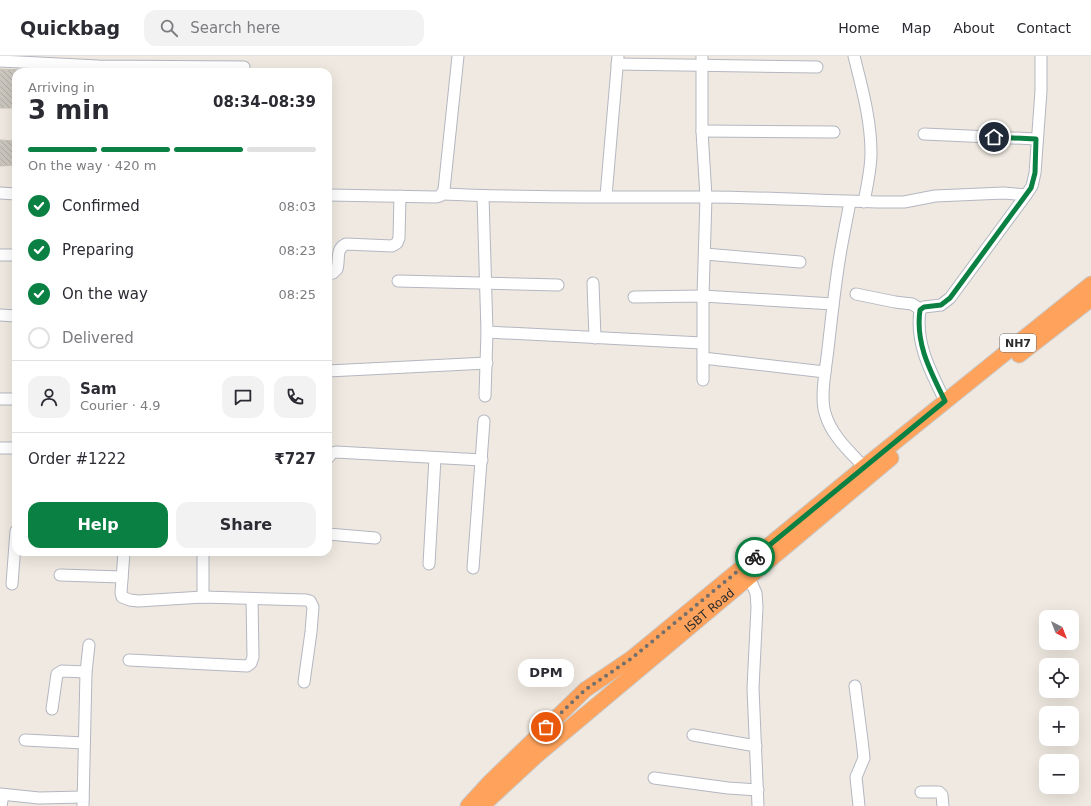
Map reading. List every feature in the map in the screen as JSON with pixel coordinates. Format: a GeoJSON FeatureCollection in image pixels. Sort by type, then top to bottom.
{"type":"FeatureCollection","features":[{"type":"Feature","properties":{"kind":"highway","name":"NH7"},"geometry":{"type":"LineString","coordinates":[[746,572],[864,467],[913,433],[945,401],[1091,284]]}},
{"type":"Feature","properties":{"kind":"highway","name":"ISBT Road"},"geometry":{"type":"LineString","coordinates":[[482,806],[532,751],[746,572],[913,433],[949,410],[1091,299]]}},
{"type":"Feature","properties":{"kind":"highway","name":"NH7"},"geometry":{"type":"LineString","coordinates":[[468,806],[489,783],[532,751]]}},
{"type":"Feature","properties":{"kind":"street"},"geometry":{"type":"LineString","coordinates":[[442,194],[444,190],[458,56]]}},
{"type":"Feature","properties":{"kind":"street"},"geometry":{"type":"LineString","coordinates":[[854,56],[862,85],[870,135],[871,155],[864,202]]}},
{"type":"Feature","properties":{"kind":"street"},"geometry":{"type":"LineString","coordinates":[[920,309],[924,307],[941,305],[950,298],[1032,186],[1034,178],[1041,91],[1041,56]]}},
{"type":"Feature","properties":{"kind":"street"},"geometry":{"type":"LineString","coordinates":[[606,196],[617,60],[702,60],[817,67]]}},
{"type":"Feature","properties":{"kind":"street"},"geometry":{"type":"LineString","coordinates":[[702,60],[702,131],[706,197],[702,343],[703,380]]}},
{"type":"Feature","properties":{"kind":"street"},"geometry":{"type":"LineString","coordinates":[[0,61],[35,67],[66,68]]}},
{"type":"Feature","properties":{"kind":"street"},"geometry":{"type":"LineString","coordinates":[[156,68],[244,65]]}},
{"type":"Feature","properties":{"kind":"street"},"geometry":{"type":"LineString","coordinates":[[702,131],[834,132]]}},
{"type":"Feature","properties":{"kind":"street"},"geometry":{"type":"LineString","coordinates":[[924,134],[1036,139]]}},
{"type":"Feature","properties":{"kind":"street"},"geometry":{"type":"LineString","coordinates":[[0,193],[12,194]]}},
{"type":"Feature","properties":{"kind":"street"},"geometry":{"type":"LineString","coordinates":[[332,195],[436,197],[442,194],[557,197],[706,197],[850,202],[904,202],[935,196],[1004,193],[1026,195]]}},
{"type":"Feature","properties":{"kind":"street"},"geometry":{"type":"LineString","coordinates":[[332,273],[337,270],[338,250],[346,244],[392,246],[396,244],[399,238],[400,196]]}},
{"type":"Feature","properties":{"kind":"street"},"geometry":{"type":"LineString","coordinates":[[483,196],[487,332],[485,396]]}},
{"type":"Feature","properties":{"kind":"street"},"geometry":{"type":"LineString","coordinates":[[850,202],[838,266],[825,372],[823,404],[827,419],[844,446],[864,467]]}},
{"type":"Feature","properties":{"kind":"street"},"geometry":{"type":"LineString","coordinates":[[705,254],[800,262]]}},
{"type":"Feature","properties":{"kind":"street"},"geometry":{"type":"LineString","coordinates":[[0,255],[12,255]]}},
{"type":"Feature","properties":{"kind":"street"},"geometry":{"type":"LineString","coordinates":[[398,281],[558,285]]}},
{"type":"Feature","properties":{"kind":"street"},"geometry":{"type":"LineString","coordinates":[[593,283],[595,338]]}},
{"type":"Feature","properties":{"kind":"street"},"geometry":{"type":"LineString","coordinates":[[856,294],[912,304],[920,309]]}},
{"type":"Feature","properties":{"kind":"street"},"geometry":{"type":"LineString","coordinates":[[634,297],[703,296],[833,304]]}},
{"type":"Feature","properties":{"kind":"street"},"geometry":{"type":"LineString","coordinates":[[920,309],[918,326],[921,348],[925,360],[945,401]]}},
{"type":"Feature","properties":{"kind":"street"},"geometry":{"type":"LineString","coordinates":[[0,315],[12,316]]}},
{"type":"Feature","properties":{"kind":"street"},"geometry":{"type":"LineString","coordinates":[[487,332],[702,343]]}},
{"type":"Feature","properties":{"kind":"street"},"geometry":{"type":"LineString","coordinates":[[703,358],[825,372]]}},
{"type":"Feature","properties":{"kind":"street"},"geometry":{"type":"LineString","coordinates":[[332,371],[487,363]]}},
{"type":"Feature","properties":{"kind":"street"},"geometry":{"type":"LineString","coordinates":[[0,398],[12,399]]}},
{"type":"Feature","properties":{"kind":"street"},"geometry":{"type":"LineString","coordinates":[[473,568],[484,421]]}},
{"type":"Feature","properties":{"kind":"street"},"geometry":{"type":"LineString","coordinates":[[0,448],[12,448]]}},
{"type":"Feature","properties":{"kind":"street"},"geometry":{"type":"LineString","coordinates":[[332,454],[336,452],[482,460]]}},
{"type":"Feature","properties":{"kind":"street"},"geometry":{"type":"LineString","coordinates":[[429,564],[435,458]]}},
{"type":"Feature","properties":{"kind":"street"},"geometry":{"type":"LineString","coordinates":[[332,534],[375,538]]}},
{"type":"Feature","properties":{"kind":"street"},"geometry":{"type":"LineString","coordinates":[[12,584],[14,556]]}},
{"type":"Feature","properties":{"kind":"street"},"geometry":{"type":"LineString","coordinates":[[124,556],[121,589],[122,597],[130,600],[138,601],[203,597],[310,601],[313,608],[304,682]]}},
{"type":"Feature","properties":{"kind":"street"},"geometry":{"type":"LineString","coordinates":[[203,556],[203,597]]}},
{"type":"Feature","properties":{"kind":"street"},"geometry":{"type":"LineString","coordinates":[[746,572],[756,594],[757,607],[754,688],[758,806]]}},
{"type":"Feature","properties":{"kind":"street"},"geometry":{"type":"LineString","coordinates":[[60,576],[122,576]]}},
{"type":"Feature","properties":{"kind":"street"},"geometry":{"type":"LineString","coordinates":[[129,660],[247,666],[253,657],[252,599]]}},
{"type":"Feature","properties":{"kind":"street"},"geometry":{"type":"LineString","coordinates":[[2,798],[39,802],[83,802],[86,672],[89,645]]}},
{"type":"Feature","properties":{"kind":"street"},"geometry":{"type":"LineString","coordinates":[[52,709],[58,674],[62,671],[86,672]]}},
{"type":"Feature","properties":{"kind":"street"},"geometry":{"type":"LineString","coordinates":[[854,686],[864,758],[856,777],[859,806]]}},
{"type":"Feature","properties":{"kind":"street"},"geometry":{"type":"LineString","coordinates":[[693,735],[756,746]]}},
{"type":"Feature","properties":{"kind":"street"},"geometry":{"type":"LineString","coordinates":[[25,740],[84,743]]}},
{"type":"Feature","properties":{"kind":"street"},"geometry":{"type":"LineString","coordinates":[[654,778],[728,788],[758,790]]}},
{"type":"Feature","properties":{"kind":"street"},"geometry":{"type":"LineString","coordinates":[[921,792],[939,792],[942,797],[943,806]]}},
{"type":"Feature","properties":{"kind":"building"},"geometry":{"type":"Polygon","coordinates":[[[0,69],[12,70],[12,108],[0,108],[0,69]]]}},
{"type":"Feature","properties":{"kind":"building"},"geometry":{"type":"Polygon","coordinates":[[[0,140],[12,141],[12,165],[0,166],[0,140]]]}},
{"type":"Feature","properties":{"kind":"way so far"},"geometry":{"type":"LineString","coordinates":[[546,727],[585,690],[632,658],[755,557]]}},
{"type":"Feature","properties":{"kind":"place","name":"DPM"},"geometry":{"type":"Point","coordinates":[546,727]}},
{"type":"Feature","properties":{"kind":"route"},"geometry":{"type":"LineString","coordinates":[[755,557],[945,401],[925,360],[921,348],[918,326],[920,309],[924,307],[941,305],[947,302],[1031,188],[1035,173],[1036,139],[994,137]]}}]}
